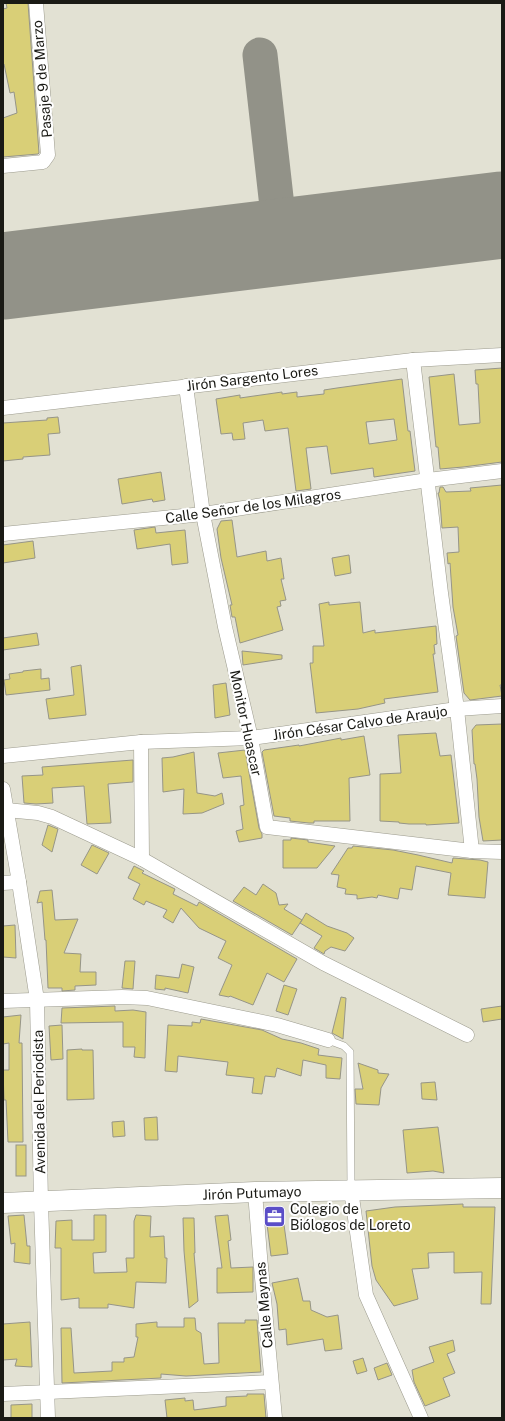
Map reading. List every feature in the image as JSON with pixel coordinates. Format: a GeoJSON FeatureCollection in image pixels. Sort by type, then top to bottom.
{"type":"FeatureCollection","features":[{"type":"Feature","properties":{"kind":"street","name":"Pasaje 9 de Marzo"},"geometry":{"type":"LineString","coordinates":[[3,166],[43,162],[48,155],[36,3]]}},
{"type":"Feature","properties":{"kind":"street","name":"Jirón Sargento Lores"},"geometry":{"type":"LineString","coordinates":[[3,408],[413,360],[502,355]]}},
{"type":"Feature","properties":{"kind":"street"},"geometry":{"type":"LineString","coordinates":[[413,360],[441,593],[457,709],[472,851]]}},
{"type":"Feature","properties":{"kind":"street","name":"Monitor Huascar"},"geometry":{"type":"LineString","coordinates":[[186,386],[203,514],[225,627],[251,738],[267,827],[472,851],[502,852]]}},
{"type":"Feature","properties":{"kind":"street","name":"Calle Señor de los Milagros"},"geometry":{"type":"LineString","coordinates":[[3,534],[203,514],[428,480],[502,471]]}},
{"type":"Feature","properties":{"kind":"street","name":"Jirón César Calvo de Araujo"},"geometry":{"type":"LineString","coordinates":[[3,756],[141,742],[251,738],[457,709],[502,706]]}},
{"type":"Feature","properties":{"kind":"street"},"geometry":{"type":"LineString","coordinates":[[141,742],[142,859]]}},
{"type":"Feature","properties":{"kind":"street","name":"Avenida del Periodista"},"geometry":{"type":"LineString","coordinates":[[3,789],[37,1000],[41,1202],[48,1418]]}},
{"type":"Feature","properties":{"kind":"street"},"geometry":{"type":"LineString","coordinates":[[6,810],[38,813],[52,817],[142,859],[323,963],[467,1035]]}},
{"type":"Feature","properties":{"kind":"street"},"geometry":{"type":"LineString","coordinates":[[3,883],[19,882]]}},
{"type":"Feature","properties":{"kind":"street"},"geometry":{"type":"LineString","coordinates":[[3,1001],[122,997],[147,998],[277,1024],[328,1040]]}},
{"type":"Feature","properties":{"kind":"street","name":"Jirón Putumayo"},"geometry":{"type":"LineString","coordinates":[[3,1204],[255,1192],[502,1188]]}},
{"type":"Feature","properties":{"kind":"street"},"geometry":{"type":"LineString","coordinates":[[351,1190],[366,1296],[420,1418]]}},
{"type":"Feature","properties":{"kind":"street","name":"Calle Maynas"},"geometry":{"type":"LineString","coordinates":[[255,1192],[275,1418]]}},
{"type":"Feature","properties":{"kind":"street"},"geometry":{"type":"LineString","coordinates":[[3,1394],[271,1382]]}},
{"type":"Feature","properties":{"kind":"lane"},"geometry":{"type":"LineString","coordinates":[[328,1040],[344,1046],[350,1052],[351,1190]]}},
{"type":"Feature","properties":{"kind":"building"},"geometry":{"type":"Polygon","coordinates":[[[6,3],[28,3],[38,154],[3,157],[3,118],[17,113],[14,92],[10,93],[4,64],[3,65],[3,9],[7,8],[6,3]]]}},
{"type":"Feature","properties":{"kind":"building"},"geometry":{"type":"Polygon","coordinates":[[[502,368],[502,462],[440,469],[438,447],[436,447],[429,377],[454,374],[459,425],[480,423],[478,384],[476,384],[475,370],[502,368]]]}},
{"type":"Feature","properties":{"kind":"building"},"geometry":{"type":"Polygon","coordinates":[[[402,379],[408,431],[410,431],[415,471],[374,477],[373,468],[331,474],[327,446],[306,448],[311,489],[296,491],[288,428],[265,431],[263,420],[243,423],[245,439],[233,440],[232,433],[221,434],[216,399],[240,395],[240,398],[282,392],[282,394],[297,392],[297,397],[324,394],[324,390],[402,379]],[[394,419],[366,422],[369,444],[397,440],[394,419]]]}},
{"type":"Feature","properties":{"kind":"building"},"geometry":{"type":"Polygon","coordinates":[[[58,417],[60,433],[48,434],[50,455],[23,457],[23,459],[3,461],[3,423],[47,420],[47,418],[58,417]]]}},
{"type":"Feature","properties":{"kind":"building"},"geometry":{"type":"Polygon","coordinates":[[[161,472],[165,500],[153,502],[152,499],[122,504],[118,479],[161,472]]]}},
{"type":"Feature","properties":{"kind":"building"},"geometry":{"type":"Polygon","coordinates":[[[502,485],[502,685],[500,685],[502,696],[470,700],[464,693],[456,636],[458,635],[453,607],[450,563],[448,564],[447,553],[459,552],[458,527],[442,528],[438,493],[440,487],[443,487],[446,492],[471,491],[470,488],[502,485]]]}},
{"type":"Feature","properties":{"kind":"building"},"geometry":{"type":"Polygon","coordinates":[[[232,520],[237,557],[266,551],[267,561],[281,558],[284,579],[281,579],[286,600],[280,601],[281,606],[277,607],[283,630],[240,643],[235,617],[232,617],[230,605],[232,605],[221,558],[217,529],[221,521],[232,520]]]}},
{"type":"Feature","properties":{"kind":"building"},"geometry":{"type":"Polygon","coordinates":[[[155,527],[156,533],[185,530],[188,563],[172,565],[170,544],[137,549],[134,530],[155,527]]]}},
{"type":"Feature","properties":{"kind":"building"},"geometry":{"type":"Polygon","coordinates":[[[33,541],[35,558],[3,563],[3,545],[33,541]]]}},
{"type":"Feature","properties":{"kind":"building"},"geometry":{"type":"Polygon","coordinates":[[[349,555],[351,573],[335,576],[332,558],[349,555]]]}},
{"type":"Feature","properties":{"kind":"building"},"geometry":{"type":"Polygon","coordinates":[[[329,602],[329,605],[360,602],[363,633],[375,630],[375,633],[436,626],[437,644],[434,645],[435,654],[433,654],[438,692],[384,699],[385,703],[358,709],[316,713],[310,663],[313,663],[313,646],[324,646],[319,604],[329,602]]]}},
{"type":"Feature","properties":{"kind":"building"},"geometry":{"type":"Polygon","coordinates":[[[37,633],[39,645],[3,650],[3,638],[37,633]]]}},
{"type":"Feature","properties":{"kind":"building"},"geometry":{"type":"Polygon","coordinates":[[[242,651],[282,655],[282,659],[243,665],[242,651]]]}},
{"type":"Feature","properties":{"kind":"building"},"geometry":{"type":"Polygon","coordinates":[[[81,665],[86,715],[49,719],[46,699],[74,695],[71,667],[81,665]]]}},
{"type":"Feature","properties":{"kind":"building"},"geometry":{"type":"Polygon","coordinates":[[[41,669],[41,679],[49,678],[50,690],[6,695],[4,680],[10,679],[9,674],[41,669]]]}},
{"type":"Feature","properties":{"kind":"building"},"geometry":{"type":"Polygon","coordinates":[[[226,683],[230,715],[215,718],[213,685],[226,683]]]}},
{"type":"Feature","properties":{"kind":"building"},"geometry":{"type":"Polygon","coordinates":[[[502,724],[502,840],[483,841],[479,817],[472,730],[476,725],[502,724]]]}},
{"type":"Feature","properties":{"kind":"building"},"geometry":{"type":"Polygon","coordinates":[[[436,733],[440,756],[451,755],[459,823],[426,825],[380,821],[380,774],[401,773],[398,735],[436,733]]]}},
{"type":"Feature","properties":{"kind":"building"},"geometry":{"type":"Polygon","coordinates":[[[364,736],[370,775],[349,778],[350,821],[314,821],[314,823],[309,823],[290,821],[290,818],[274,816],[262,752],[264,750],[299,746],[341,738],[341,740],[364,736]]]}},
{"type":"Feature","properties":{"kind":"building"},"geometry":{"type":"Polygon","coordinates":[[[245,750],[262,838],[239,842],[236,831],[243,829],[240,806],[244,805],[241,776],[223,778],[218,753],[245,750]]]}},
{"type":"Feature","properties":{"kind":"building"},"geometry":{"type":"Polygon","coordinates":[[[194,752],[197,793],[215,796],[222,793],[224,804],[202,813],[183,814],[184,789],[163,792],[162,758],[194,752]]]}},
{"type":"Feature","properties":{"kind":"building"},"geometry":{"type":"Polygon","coordinates":[[[133,760],[133,782],[108,784],[111,823],[87,824],[84,786],[52,788],[53,803],[24,803],[22,776],[43,775],[42,767],[133,760]]]}},
{"type":"Feature","properties":{"kind":"building"},"geometry":{"type":"Polygon","coordinates":[[[48,825],[58,829],[52,852],[42,845],[48,825]]]}},
{"type":"Feature","properties":{"kind":"building"},"geometry":{"type":"Polygon","coordinates":[[[291,838],[335,846],[317,868],[283,868],[283,840],[291,840],[291,838]]]}},
{"type":"Feature","properties":{"kind":"building"},"geometry":{"type":"Polygon","coordinates":[[[92,845],[109,853],[97,874],[81,865],[92,845]]]}},
{"type":"Feature","properties":{"kind":"building"},"geometry":{"type":"Polygon","coordinates":[[[353,846],[393,850],[452,863],[453,858],[488,862],[485,898],[448,895],[451,873],[416,866],[412,890],[400,888],[398,899],[378,895],[377,898],[372,897],[357,899],[357,895],[345,894],[346,889],[337,887],[339,875],[331,874],[348,848],[352,848],[353,846]]]}},
{"type":"Feature","properties":{"kind":"building"},"geometry":{"type":"Polygon","coordinates":[[[134,866],[144,871],[142,873],[175,889],[173,894],[197,906],[199,902],[297,959],[284,982],[267,973],[253,1005],[230,996],[219,995],[232,965],[218,958],[226,941],[199,928],[181,908],[173,923],[163,917],[167,910],[146,901],[144,905],[133,899],[140,884],[128,878],[134,866]]]}},
{"type":"Feature","properties":{"kind":"building"},"geometry":{"type":"Polygon","coordinates":[[[263,884],[276,893],[279,905],[288,904],[284,909],[302,920],[306,913],[327,926],[347,933],[354,938],[345,951],[331,947],[325,951],[324,954],[314,948],[322,936],[300,923],[292,935],[233,901],[244,887],[256,895],[263,884]]]}},
{"type":"Feature","properties":{"kind":"building"},"geometry":{"type":"Polygon","coordinates":[[[52,890],[55,920],[78,919],[64,953],[81,954],[80,972],[96,972],[96,985],[75,986],[75,990],[62,991],[62,988],[48,988],[46,940],[42,902],[37,903],[40,891],[52,890]]]}},
{"type":"Feature","properties":{"kind":"building"},"geometry":{"type":"Polygon","coordinates":[[[15,925],[16,958],[3,957],[3,926],[15,925]]]}},
{"type":"Feature","properties":{"kind":"building"},"geometry":{"type":"Polygon","coordinates":[[[125,961],[135,961],[133,989],[122,988],[125,961]]]}},
{"type":"Feature","properties":{"kind":"building"},"geometry":{"type":"Polygon","coordinates":[[[182,964],[194,967],[188,993],[165,988],[165,990],[155,989],[156,975],[179,978],[182,964]]]}},
{"type":"Feature","properties":{"kind":"building"},"geometry":{"type":"Polygon","coordinates":[[[284,985],[297,989],[288,1015],[276,1011],[284,985]]]}},
{"type":"Feature","properties":{"kind":"building"},"geometry":{"type":"Polygon","coordinates":[[[341,997],[346,998],[343,1039],[332,1033],[341,997]]]}},
{"type":"Feature","properties":{"kind":"building"},"geometry":{"type":"Polygon","coordinates":[[[115,1006],[115,1011],[133,1010],[146,1012],[145,1058],[134,1057],[135,1047],[123,1047],[123,1022],[61,1023],[62,1008],[115,1006]]]}},
{"type":"Feature","properties":{"kind":"building"},"geometry":{"type":"Polygon","coordinates":[[[502,1006],[502,1019],[483,1022],[481,1009],[502,1006]]]}},
{"type":"Feature","properties":{"kind":"building"},"geometry":{"type":"Polygon","coordinates":[[[21,1015],[19,1043],[22,1043],[23,1142],[8,1142],[3,1070],[9,1070],[9,1043],[3,1044],[3,1017],[21,1015]]]}},
{"type":"Feature","properties":{"kind":"building"},"geometry":{"type":"Polygon","coordinates":[[[201,1019],[262,1030],[282,1039],[319,1049],[318,1055],[342,1058],[340,1079],[326,1078],[326,1065],[303,1060],[301,1076],[277,1068],[275,1077],[265,1076],[262,1094],[252,1093],[254,1078],[226,1075],[228,1062],[178,1056],[177,1072],[165,1071],[168,1025],[192,1026],[192,1022],[200,1023],[201,1019]]]}},
{"type":"Feature","properties":{"kind":"building"},"geometry":{"type":"Polygon","coordinates":[[[62,1025],[63,1059],[51,1060],[49,1026],[62,1025]]]}},
{"type":"Feature","properties":{"kind":"building"},"geometry":{"type":"Polygon","coordinates":[[[67,1050],[93,1050],[94,1099],[67,1100],[67,1050]]]}},
{"type":"Feature","properties":{"kind":"building"},"geometry":{"type":"Polygon","coordinates":[[[358,1063],[378,1070],[378,1073],[389,1074],[381,1088],[379,1105],[356,1104],[355,1089],[363,1089],[358,1063]]]}},
{"type":"Feature","properties":{"kind":"building"},"geometry":{"type":"Polygon","coordinates":[[[435,1082],[437,1100],[422,1099],[421,1083],[435,1082]]]}},
{"type":"Feature","properties":{"kind":"building"},"geometry":{"type":"Polygon","coordinates":[[[157,1117],[158,1140],[145,1140],[144,1118],[157,1117]]]}},
{"type":"Feature","properties":{"kind":"building"},"geometry":{"type":"Polygon","coordinates":[[[124,1121],[125,1136],[113,1137],[112,1122],[124,1121]]]}},
{"type":"Feature","properties":{"kind":"building"},"geometry":{"type":"Polygon","coordinates":[[[438,1127],[444,1173],[433,1171],[407,1173],[403,1130],[438,1127]]]}},
{"type":"Feature","properties":{"kind":"building"},"geometry":{"type":"Polygon","coordinates":[[[16,1145],[26,1145],[26,1176],[16,1176],[16,1145]]]}},
{"type":"Feature","properties":{"kind":"building"},"geometry":{"type":"Polygon","coordinates":[[[463,1204],[463,1207],[495,1207],[491,1304],[481,1304],[482,1272],[454,1273],[454,1252],[428,1253],[429,1268],[412,1269],[418,1299],[394,1306],[376,1280],[372,1266],[366,1211],[395,1207],[463,1204]]]}},
{"type":"Feature","properties":{"kind":"building"},"geometry":{"type":"Polygon","coordinates":[[[265,1208],[282,1210],[288,1254],[271,1256],[265,1208]]]}},
{"type":"Feature","properties":{"kind":"building"},"geometry":{"type":"Polygon","coordinates":[[[24,1215],[27,1246],[30,1246],[30,1264],[14,1262],[15,1243],[11,1244],[8,1216],[24,1215]]]}},
{"type":"Feature","properties":{"kind":"building"},"geometry":{"type":"Polygon","coordinates":[[[94,1215],[106,1215],[106,1252],[93,1253],[94,1273],[127,1272],[126,1258],[134,1258],[134,1221],[136,1215],[151,1216],[150,1237],[164,1236],[165,1258],[167,1258],[166,1283],[136,1282],[134,1308],[108,1304],[108,1308],[79,1308],[79,1298],[61,1300],[61,1248],[55,1248],[56,1221],[72,1220],[72,1240],[94,1240],[94,1215]]]}},
{"type":"Feature","properties":{"kind":"building"},"geometry":{"type":"Polygon","coordinates":[[[228,1215],[231,1240],[228,1241],[231,1268],[253,1267],[253,1292],[217,1293],[217,1268],[222,1268],[215,1216],[228,1215]]]}},
{"type":"Feature","properties":{"kind":"building"},"geometry":{"type":"Polygon","coordinates":[[[183,1218],[194,1218],[194,1253],[198,1301],[189,1308],[184,1251],[183,1218]]]}},
{"type":"Feature","properties":{"kind":"building"},"geometry":{"type":"Polygon","coordinates":[[[298,1278],[303,1301],[310,1301],[311,1310],[327,1317],[338,1315],[342,1349],[325,1351],[323,1339],[287,1345],[286,1329],[279,1330],[277,1304],[272,1283],[298,1278]]]}},
{"type":"Feature","properties":{"kind":"building"},"geometry":{"type":"Polygon","coordinates":[[[184,1318],[195,1318],[196,1330],[201,1333],[204,1364],[219,1363],[218,1323],[245,1323],[245,1320],[257,1320],[261,1372],[186,1376],[161,1374],[161,1378],[62,1383],[61,1328],[71,1328],[74,1373],[112,1371],[112,1362],[124,1362],[124,1358],[134,1357],[138,1337],[136,1337],[136,1324],[157,1322],[157,1327],[184,1327],[184,1318]]]}},
{"type":"Feature","properties":{"kind":"building"},"geometry":{"type":"Polygon","coordinates":[[[30,1322],[32,1367],[15,1366],[17,1359],[3,1360],[3,1324],[30,1322]]]}},
{"type":"Feature","properties":{"kind":"building"},"geometry":{"type":"Polygon","coordinates":[[[453,1340],[455,1351],[447,1354],[455,1373],[443,1378],[450,1396],[425,1406],[414,1382],[412,1370],[434,1362],[429,1347],[453,1340]]]}},
{"type":"Feature","properties":{"kind":"building"},"geometry":{"type":"Polygon","coordinates":[[[363,1358],[367,1371],[357,1374],[353,1361],[363,1358]]]}},
{"type":"Feature","properties":{"kind":"building"},"geometry":{"type":"Polygon","coordinates":[[[387,1363],[392,1375],[378,1380],[374,1368],[387,1363]]]}},
{"type":"Feature","properties":{"kind":"building"},"geometry":{"type":"Polygon","coordinates":[[[247,1394],[264,1394],[266,1418],[167,1418],[165,1400],[185,1398],[185,1401],[193,1400],[194,1410],[226,1406],[226,1397],[247,1396],[247,1394]]]}},
{"type":"Feature","properties":{"kind":"building"},"geometry":{"type":"Polygon","coordinates":[[[32,1404],[32,1418],[11,1418],[11,1405],[32,1404]]]}},
{"type":"Feature","properties":{"kind":"taxiway"},"geometry":{"type":"LineString","coordinates":[[260,55],[281,242]]}},
{"type":"Feature","properties":{"kind":"runway"},"geometry":{"type":"LineString","coordinates":[[3,276],[502,215]]}},
{"type":"Feature","properties":{"kind":"place","name":"Colegio de Biólogos de Loreto"},"geometry":{"type":"Point","coordinates":[274,1217]}}]}
